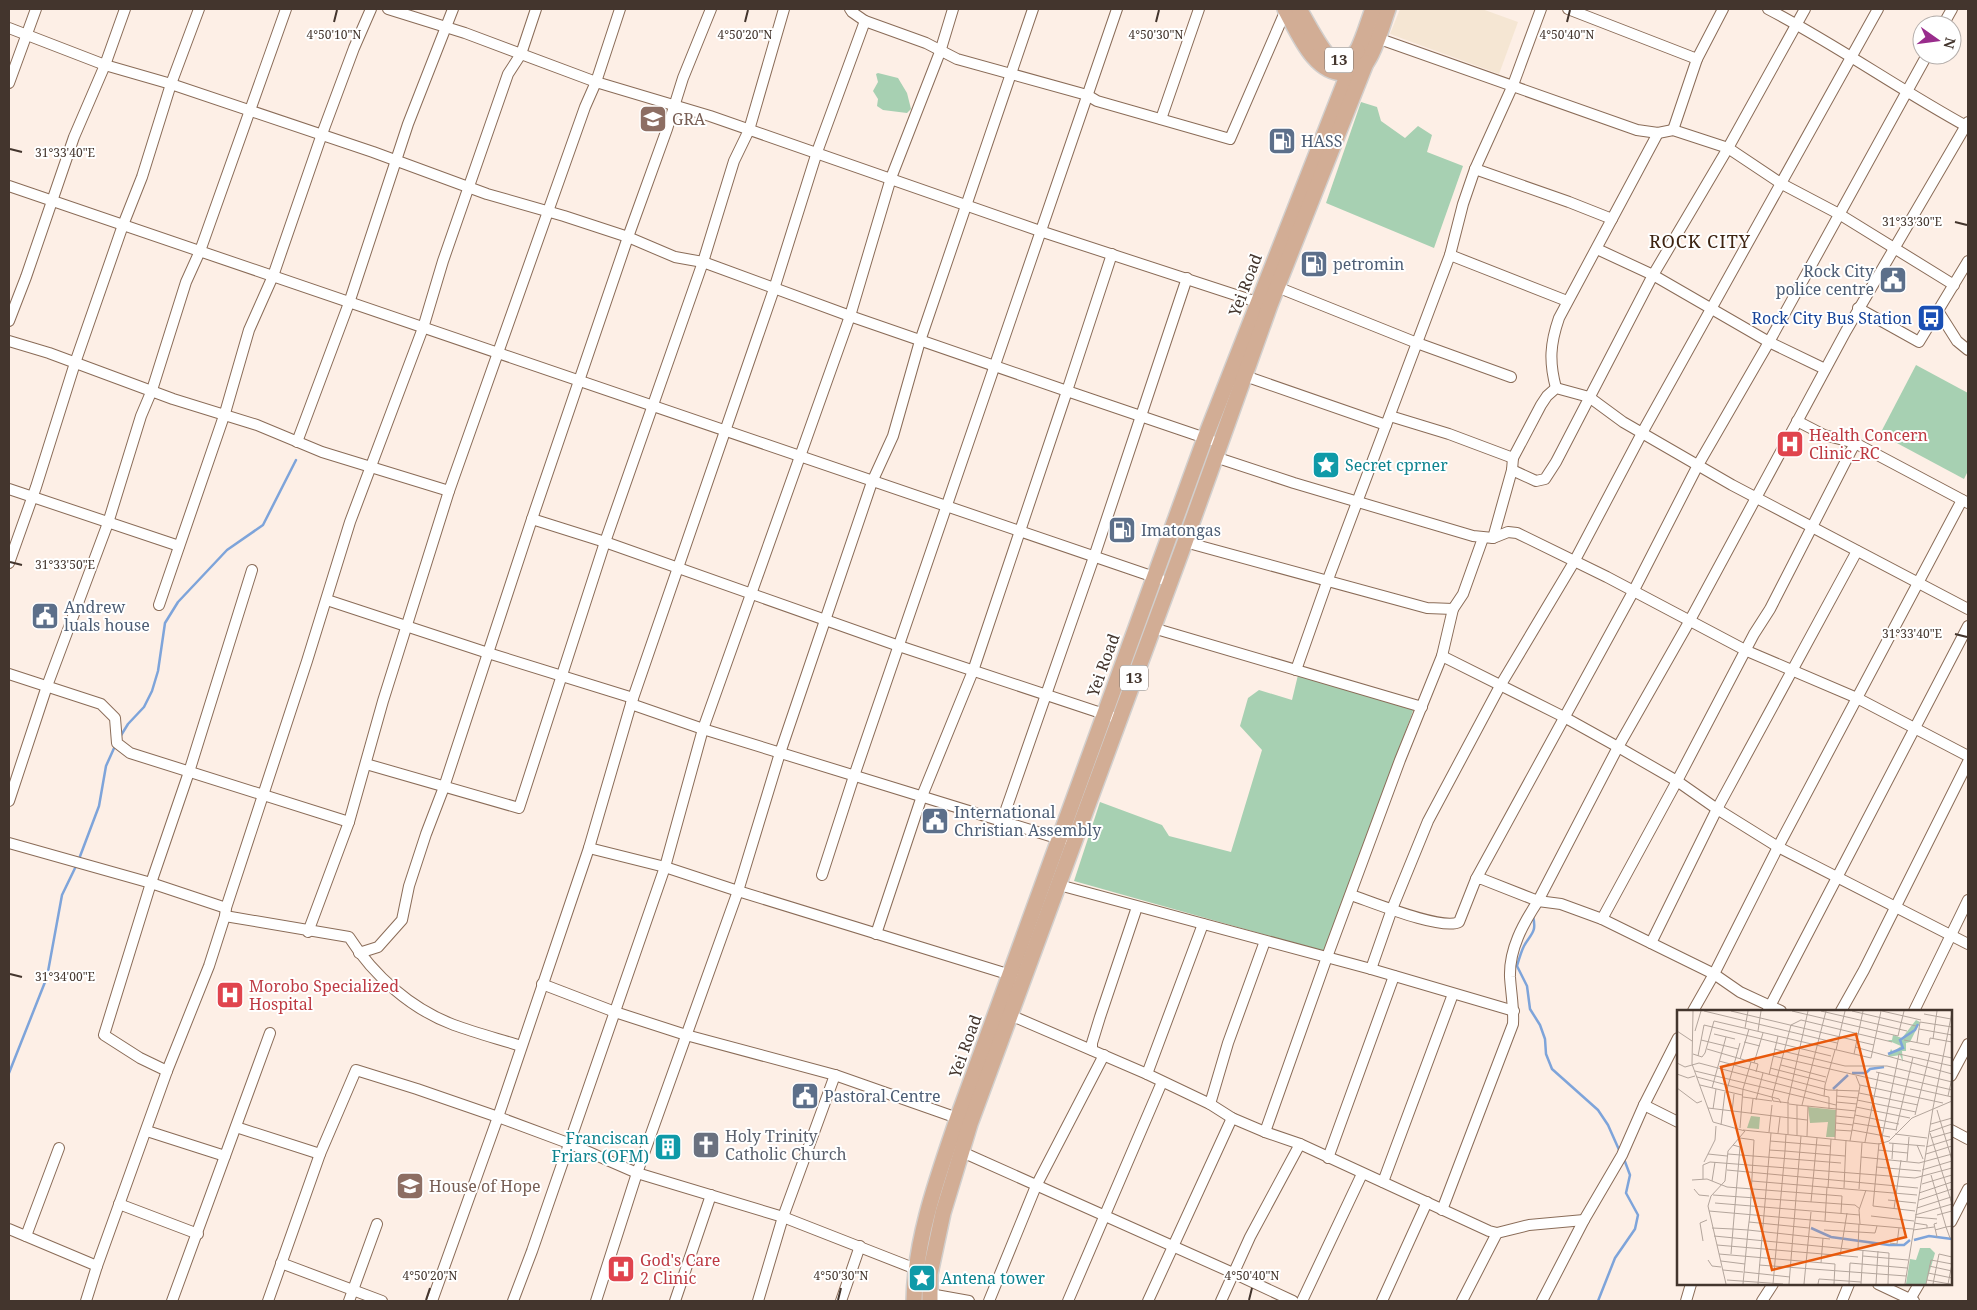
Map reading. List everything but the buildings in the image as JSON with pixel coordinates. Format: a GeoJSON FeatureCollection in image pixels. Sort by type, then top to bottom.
{"type":"FeatureCollection","features":[{"type":"Feature","properties":{"kind":"main road","name":"13"},"geometry":{"type":"LineString","coordinates":[[1290,10],[1332,58],[1341,61],[1362,57],[1373,9]]}},
{"type":"Feature","properties":{"kind":"main road"},"geometry":{"type":"LineString","coordinates":[[1362,57],[1377,38],[1388,9]]}},
{"type":"Feature","properties":{"kind":"main road"},"geometry":{"type":"LineString","coordinates":[[1290,10],[1311,53],[1320,63],[1338,73],[1348,73]]}},
{"type":"Feature","properties":{"kind":"main road","name":"Yei Road"},"geometry":{"type":"LineString","coordinates":[[930,1298],[930,1274],[943,1213],[962,1152],[964,1120],[1066,841],[1104,714],[1257,302],[1348,73],[1362,57]]}},
{"type":"Feature","properties":{"kind":"main road","name":"Yei Road"},"geometry":{"type":"LineString","coordinates":[[914,1301],[916,1269],[934,1189],[1010,1015],[1017,977],[1059,885],[1066,841],[1120,719],[1362,57]]}},
{"type":"Feature","properties":{"kind":"street"},"geometry":{"type":"LineString","coordinates":[[9,83],[36,9]]}},
{"type":"Feature","properties":{"kind":"street"},"geometry":{"type":"LineString","coordinates":[[9,321],[74,137],[105,65],[125,9]]}},
{"type":"Feature","properties":{"kind":"street"},"geometry":{"type":"LineString","coordinates":[[9,563],[75,363],[123,225],[142,177],[171,84],[199,9]]}},
{"type":"Feature","properties":{"kind":"street"},"geometry":{"type":"LineString","coordinates":[[9,801],[47,686],[108,523],[141,416],[152,390],[186,282],[200,251],[286,9]]}},
{"type":"Feature","properties":{"kind":"street"},"geometry":{"type":"LineString","coordinates":[[158,605],[225,414],[249,330],[273,276],[322,134],[371,9]]}},
{"type":"Feature","properties":{"kind":"street"},"geometry":{"type":"LineString","coordinates":[[388,9],[445,27],[596,82],[675,105],[817,152],[1040,230],[1257,302]]}},
{"type":"Feature","properties":{"kind":"street"},"geometry":{"type":"LineString","coordinates":[[298,442],[349,302],[408,124],[453,9]]}},
{"type":"Feature","properties":{"kind":"street"},"geometry":{"type":"LineString","coordinates":[[86,1301],[167,1071],[209,966],[262,796],[327,600],[350,522],[423,328],[478,156],[508,74],[521,54],[536,9]]}},
{"type":"Feature","properties":{"kind":"street"},"geometry":{"type":"LineString","coordinates":[[308,932],[349,822],[383,700],[449,491],[585,107],[596,82],[620,9]]}},
{"type":"Feature","properties":{"kind":"street"},"geometry":{"type":"LineString","coordinates":[[359,953],[378,947],[402,920],[409,886],[420,852],[444,787],[532,519],[683,78],[711,9]]}},
{"type":"Feature","properties":{"kind":"street"},"geometry":{"type":"LineString","coordinates":[[366,764],[519,808],[605,542],[702,262],[734,161],[749,130],[784,9]]}},
{"type":"Feature","properties":{"kind":"street"},"geometry":{"type":"LineString","coordinates":[[850,9],[865,21],[920,41],[940,52],[966,62],[1012,73],[1087,96],[1096,101],[1230,139],[1290,10]]}},
{"type":"Feature","properties":{"kind":"street"},"geometry":{"type":"LineString","coordinates":[[513,1301],[665,866],[703,729],[850,316],[891,178],[940,52],[953,9]]}},
{"type":"Feature","properties":{"kind":"street"},"geometry":{"type":"LineString","coordinates":[[596,1301],[637,1172],[738,892],[780,753],[872,482],[893,436],[920,341],[1033,9]]}},
{"type":"Feature","properties":{"kind":"street"},"geometry":{"type":"LineString","coordinates":[[822,875],[898,646],[1117,9]]}},
{"type":"Feature","properties":{"kind":"street"},"geometry":{"type":"LineString","coordinates":[[1161,119],[1199,9]]}},
{"type":"Feature","properties":{"kind":"street"},"geometry":{"type":"LineString","coordinates":[[1296,670],[1327,582],[1450,255],[1463,204],[1475,169],[1513,85],[1541,9]]}},
{"type":"Feature","properties":{"kind":"street"},"geometry":{"type":"LineString","coordinates":[[1568,9],[1697,59]]}},
{"type":"Feature","properties":{"kind":"street"},"geometry":{"type":"LineString","coordinates":[[1673,130],[1697,59],[1722,9]]}},
{"type":"Feature","properties":{"kind":"street"},"geometry":{"type":"LineString","coordinates":[[1442,1210],[1512,1024],[1514,1011],[1510,976],[1511,956],[1524,924],[1538,901],[1618,747],[1690,622],[1755,497],[1858,308],[1968,125],[1850,58],[1796,23],[1768,9]]}},
{"type":"Feature","properties":{"kind":"street"},"geometry":{"type":"LineString","coordinates":[[1512,470],[1536,481],[1545,479],[1556,462],[1613,356],[1653,275],[1728,148],[1804,9]]}},
{"type":"Feature","properties":{"kind":"street"},"geometry":{"type":"LineString","coordinates":[[1371,969],[1392,909],[1428,821],[1500,686],[1574,562],[1642,433],[1878,9]]}},
{"type":"Feature","properties":{"kind":"street"},"geometry":{"type":"LineString","coordinates":[[432,1301],[498,1117],[589,848],[632,701],[774,289],[817,152],[865,21]]}},
{"type":"Feature","properties":{"kind":"street"},"geometry":{"type":"LineString","coordinates":[[9,28],[105,65],[171,84],[322,134],[469,188],[505,200],[549,211],[628,237],[676,257],[702,262],[920,341],[1141,417],[1220,442]]}},
{"type":"Feature","properties":{"kind":"street"},"geometry":{"type":"LineString","coordinates":[[1377,38],[1636,130],[1658,133],[1673,130],[1728,148],[1782,184],[1839,214],[1954,285]]}},
{"type":"Feature","properties":{"kind":"street"},"geometry":{"type":"LineString","coordinates":[[1351,896],[1427,921],[1455,925],[1459,922],[1476,879],[1633,592],[1698,465],[1769,342],[1922,65]]}},
{"type":"Feature","properties":{"kind":"street"},"geometry":{"type":"LineString","coordinates":[[1556,388],[1551,369],[1551,349],[1554,333],[1567,301],[1597,249],[1658,133]]}},
{"type":"Feature","properties":{"kind":"street"},"geometry":{"type":"LineString","coordinates":[[1475,169],[1612,219]]}},
{"type":"Feature","properties":{"kind":"street"},"geometry":{"type":"LineString","coordinates":[[9,186],[1094,558],[1170,582]]}},
{"type":"Feature","properties":{"kind":"street"},"geometry":{"type":"LineString","coordinates":[[1597,249],[1653,275],[1769,342],[1825,370]]}},
{"type":"Feature","properties":{"kind":"street"},"geometry":{"type":"LineString","coordinates":[[876,934],[922,796],[973,671],[1112,254]]}},
{"type":"Feature","properties":{"kind":"street"},"geometry":{"type":"LineString","coordinates":[[1450,255],[1567,301]]}},
{"type":"Feature","properties":{"kind":"street"},"geometry":{"type":"LineString","coordinates":[[1858,308],[1919,342],[1968,261]]}},
{"type":"Feature","properties":{"kind":"street"},"geometry":{"type":"LineString","coordinates":[[1002,821],[1094,558],[1187,278]]}},
{"type":"Feature","properties":{"kind":"street"},"geometry":{"type":"LineString","coordinates":[[1277,287],[1417,343],[1512,377]]}},
{"type":"Feature","properties":{"kind":"street"},"geometry":{"type":"LineString","coordinates":[[1938,311],[1957,340],[1968,350]]}},
{"type":"Feature","properties":{"kind":"street"},"geometry":{"type":"LineString","coordinates":[[9,341],[173,399],[225,414],[281,434],[322,452],[449,491]]}},
{"type":"Feature","properties":{"kind":"street"},"geometry":{"type":"LineString","coordinates":[[1245,376],[1388,421],[1449,434],[1513,458]]}},
{"type":"Feature","properties":{"kind":"street"},"geometry":{"type":"LineString","coordinates":[[1556,388],[1590,397],[1642,433],[1755,497],[1968,609]]}},
{"type":"Feature","properties":{"kind":"street"},"geometry":{"type":"LineString","coordinates":[[1265,1132],[1400,760],[1442,656],[1453,609],[1463,594],[1488,538],[1512,470],[1513,458],[1544,401],[1556,388]]}},
{"type":"Feature","properties":{"kind":"street"},"geometry":{"type":"LineString","coordinates":[[1695,1010],[1918,582],[1965,502],[1855,442],[1824,435],[1797,421]]}},
{"type":"Feature","properties":{"kind":"street"},"geometry":{"type":"LineString","coordinates":[[1602,918],[1747,651],[1754,634],[1812,528],[1855,442]]}},
{"type":"Feature","properties":{"kind":"street"},"geometry":{"type":"LineString","coordinates":[[1215,457],[1358,502],[1488,538],[1508,532],[1517,533],[1747,651],[1857,698],[1968,756]]}},
{"type":"Feature","properties":{"kind":"street"},"geometry":{"type":"LineString","coordinates":[[9,489],[179,546]]}},
{"type":"Feature","properties":{"kind":"street"},"geometry":{"type":"LineString","coordinates":[[532,519],[605,542],[898,646],[1120,719]]}},
{"type":"Feature","properties":{"kind":"street"},"geometry":{"type":"LineString","coordinates":[[1185,542],[1427,608],[1453,609]]}},
{"type":"Feature","properties":{"kind":"street"},"geometry":{"type":"LineString","coordinates":[[1651,943],[1716,809],[1857,551]]}},
{"type":"Feature","properties":{"kind":"street"},"geometry":{"type":"LineString","coordinates":[[167,1071],[140,1058],[104,1035],[252,570]]}},
{"type":"Feature","properties":{"kind":"street"},"geometry":{"type":"LineString","coordinates":[[327,600],[488,653],[562,675],[703,729],[1066,841]]}},
{"type":"Feature","properties":{"kind":"street"},"geometry":{"type":"LineString","coordinates":[[1476,879],[1494,883],[1538,901],[1561,904],[1602,918],[1714,974],[1740,992],[1769,1008],[1968,626]]}},
{"type":"Feature","properties":{"kind":"street"},"geometry":{"type":"LineString","coordinates":[[1153,628],[1422,707]]}},
{"type":"Feature","properties":{"kind":"street"},"geometry":{"type":"LineString","coordinates":[[1442,656],[1564,717],[1618,747],[1677,781],[1716,809],[1778,848],[1968,944]]}},
{"type":"Feature","properties":{"kind":"street"},"geometry":{"type":"LineString","coordinates":[[9,674],[101,704],[115,718],[117,743],[130,752],[262,796],[349,822]]}},
{"type":"Feature","properties":{"kind":"street"},"geometry":{"type":"LineString","coordinates":[[1842,1010],[1864,970],[1968,762]]}},
{"type":"Feature","properties":{"kind":"street"},"geometry":{"type":"LineString","coordinates":[[9,843],[151,883],[226,912],[308,932],[350,937],[359,953],[397,992],[409,1001],[453,1024],[521,1046]]}},
{"type":"Feature","properties":{"kind":"street"},"geometry":{"type":"LineString","coordinates":[[589,848],[665,866],[738,892],[1017,977]]}},
{"type":"Feature","properties":{"kind":"street"},"geometry":{"type":"LineString","coordinates":[[1059,885],[1371,969],[1514,1011]]}},
{"type":"Feature","properties":{"kind":"street"},"geometry":{"type":"LineString","coordinates":[[1914,1010],[1968,900]]}},
{"type":"Feature","properties":{"kind":"street"},"geometry":{"type":"LineString","coordinates":[[1092,1050],[1092,1043],[1100,1017],[1137,907]]}},
{"type":"Feature","properties":{"kind":"street"},"geometry":{"type":"LineString","coordinates":[[1146,1074],[1203,924]]}},
{"type":"Feature","properties":{"kind":"street"},"geometry":{"type":"LineString","coordinates":[[1210,1104],[1228,1043],[1266,941]]}},
{"type":"Feature","properties":{"kind":"street"},"geometry":{"type":"LineString","coordinates":[[1328,1158],[1394,976]]}},
{"type":"Feature","properties":{"kind":"street"},"geometry":{"type":"LineString","coordinates":[[542,984],[615,1012],[686,1036],[835,1075],[964,1120]]}},
{"type":"Feature","properties":{"kind":"street"},"geometry":{"type":"LineString","coordinates":[[1384,1182],[1453,994]]}},
{"type":"Feature","properties":{"kind":"street"},"geometry":{"type":"LineString","coordinates":[[1010,1015],[1146,1074],[1210,1104],[1232,1118],[1300,1144],[1362,1174],[1427,1202],[1468,1223],[1497,1234],[1529,1225],[1584,1220]]}},
{"type":"Feature","properties":{"kind":"street"},"geometry":{"type":"LineString","coordinates":[[184,1301],[173,1299],[270,1033]]}},
{"type":"Feature","properties":{"kind":"street"},"geometry":{"type":"LineString","coordinates":[[1542,1301],[1584,1220],[1622,1155],[1644,1105],[1677,1040]]}},
{"type":"Feature","properties":{"kind":"street"},"geometry":{"type":"LineString","coordinates":[[1952,1074],[1968,1044]]}},
{"type":"Feature","properties":{"kind":"street"},"geometry":{"type":"LineString","coordinates":[[989,1301],[1036,1186],[1104,1055]]}},
{"type":"Feature","properties":{"kind":"street"},"geometry":{"type":"LineString","coordinates":[[268,1301],[320,1154],[356,1070],[498,1117],[568,1143],[637,1172],[783,1217],[930,1274]]}},
{"type":"Feature","properties":{"kind":"street"},"geometry":{"type":"LineString","coordinates":[[758,1301],[783,1217],[835,1075]]}},
{"type":"Feature","properties":{"kind":"street"},"geometry":{"type":"LineString","coordinates":[[1068,1301],[1162,1082]]}},
{"type":"Feature","properties":{"kind":"street"},"geometry":{"type":"LineString","coordinates":[[1644,1105],[1677,1122]]}},
{"type":"Feature","properties":{"kind":"street"},"geometry":{"type":"LineString","coordinates":[[1148,1301],[1232,1118]]}},
{"type":"Feature","properties":{"kind":"street"},"geometry":{"type":"LineString","coordinates":[[236,1127],[320,1154]]}},
{"type":"Feature","properties":{"kind":"street"},"geometry":{"type":"LineString","coordinates":[[1952,1130],[1968,1138]]}},
{"type":"Feature","properties":{"kind":"street"},"geometry":{"type":"LineString","coordinates":[[147,1131],[225,1156]]}},
{"type":"Feature","properties":{"kind":"street"},"geometry":{"type":"LineString","coordinates":[[1221,1301],[1250,1237],[1300,1144]]}},
{"type":"Feature","properties":{"kind":"street"},"geometry":{"type":"LineString","coordinates":[[26,1236],[59,1148]]}},
{"type":"Feature","properties":{"kind":"street"},"geometry":{"type":"LineString","coordinates":[[962,1152],[1293,1301]]}},
{"type":"Feature","properties":{"kind":"street"},"geometry":{"type":"LineString","coordinates":[[1302,1301],[1362,1174]]}},
{"type":"Feature","properties":{"kind":"street"},"geometry":{"type":"LineString","coordinates":[[1952,1220],[1968,1189]]}},
{"type":"Feature","properties":{"kind":"street"},"geometry":{"type":"LineString","coordinates":[[675,1301],[711,1194]]}},
{"type":"Feature","properties":{"kind":"street"},"geometry":{"type":"LineString","coordinates":[[1382,1301],[1427,1202]]}},
{"type":"Feature","properties":{"kind":"street"},"geometry":{"type":"LineString","coordinates":[[119,1204],[198,1234]]}},
{"type":"Feature","properties":{"kind":"street"},"geometry":{"type":"LineString","coordinates":[[349,1301],[377,1224]]}},
{"type":"Feature","properties":{"kind":"street"},"geometry":{"type":"LineString","coordinates":[[9,1229],[97,1266]]}},
{"type":"Feature","properties":{"kind":"street"},"geometry":{"type":"LineString","coordinates":[[1462,1301],[1497,1234]]}},
{"type":"Feature","properties":{"kind":"street"},"geometry":{"type":"LineString","coordinates":[[841,1301],[860,1246]]}},
{"type":"Feature","properties":{"kind":"street"},"geometry":{"type":"LineString","coordinates":[[281,1263],[382,1301]]}},
{"type":"Feature","properties":{"kind":"street"},"geometry":{"type":"LineString","coordinates":[[1686,1301],[1690,1285]]}},
{"type":"Feature","properties":{"kind":"street"},"geometry":{"type":"LineString","coordinates":[[1762,1301],[1772,1285]]}},
{"type":"Feature","properties":{"kind":"street"},"geometry":{"type":"LineString","coordinates":[[1842,1301],[1849,1285]]}},
{"type":"Feature","properties":{"kind":"street"},"geometry":{"type":"LineString","coordinates":[[1880,1285],[1911,1301],[1918,1285]]}},
{"type":"Feature","properties":{"kind":"street"},"geometry":{"type":"LineString","coordinates":[[930,1298],[969,1301]]}},
{"type":"Feature","properties":{"kind":"shaded area"},"geometry":{"type":"Polygon","coordinates":[[[1400,9],[1482,9],[1518,22],[1499,74],[1390,34],[1400,9]]]}},
{"type":"Feature","properties":{"kind":"green space"},"geometry":{"type":"Polygon","coordinates":[[[876,74],[898,78],[907,93],[911,109],[907,113],[883,110],[877,106],[878,99],[873,91],[878,82],[876,74]]]}},
{"type":"Feature","properties":{"kind":"green space"},"geometry":{"type":"Polygon","coordinates":[[[1361,102],[1377,107],[1381,121],[1405,138],[1418,126],[1432,135],[1427,152],[1463,166],[1434,248],[1326,203],[1361,102]]]}},
{"type":"Feature","properties":{"kind":"green space"},"geometry":{"type":"Polygon","coordinates":[[[1916,365],[1968,393],[1968,471],[1964,479],[1880,434],[1916,365]]]}},
{"type":"Feature","properties":{"kind":"green space"},"geometry":{"type":"Polygon","coordinates":[[[1298,675],[1414,708],[1326,952],[1074,881],[1100,802],[1162,825],[1169,836],[1231,852],[1262,750],[1240,726],[1248,698],[1259,690],[1292,700],[1298,675]]]}},
{"type":"Feature","properties":{"kind":"waterway"},"geometry":{"type":"LineString","coordinates":[[120,737],[128,724],[144,707],[152,691],[158,671],[165,623],[178,602],[227,550],[263,525],[296,460]]}},
{"type":"Feature","properties":{"kind":"waterway"},"geometry":{"type":"LineString","coordinates":[[79,859],[99,806],[106,766],[115,746]]}},
{"type":"Feature","properties":{"kind":"waterway"},"geometry":{"type":"LineString","coordinates":[[9,1073],[47,977],[62,895],[77,864]]}},
{"type":"Feature","properties":{"kind":"waterway"},"geometry":{"type":"LineString","coordinates":[[1533,916],[1534,930],[1523,948],[1517,966],[1527,986],[1530,1009],[1540,1025],[1545,1039],[1546,1054],[1552,1069],[1598,1110],[1608,1125],[1620,1152]]}},
{"type":"Feature","properties":{"kind":"waterway"},"geometry":{"type":"LineString","coordinates":[[1598,1301],[1615,1258],[1635,1229],[1638,1215],[1626,1193],[1630,1175],[1624,1159]]}},
{"type":"Feature","properties":{"kind":"place","name":"GRA"},"geometry":{"type":"Point","coordinates":[653,119]}},
{"type":"Feature","properties":{"kind":"place","name":"HASS"},"geometry":{"type":"Point","coordinates":[1282,141]}},
{"type":"Feature","properties":{"kind":"place","name":"petromin"},"geometry":{"type":"Point","coordinates":[1314,264]}},
{"type":"Feature","properties":{"kind":"place","name":"Rock City police centre"},"geometry":{"type":"Point","coordinates":[1893,280]}},
{"type":"Feature","properties":{"kind":"place","name":"Rock City Bus Station"},"geometry":{"type":"Point","coordinates":[1931,318]}},
{"type":"Feature","properties":{"kind":"place","name":"Health Concern Clinic_RC"},"geometry":{"type":"Point","coordinates":[1790,444]}},
{"type":"Feature","properties":{"kind":"place","name":"Secret cprner"},"geometry":{"type":"Point","coordinates":[1326,465]}},
{"type":"Feature","properties":{"kind":"place","name":"Imatongas"},"geometry":{"type":"Point","coordinates":[1122,530]}},
{"type":"Feature","properties":{"kind":"place","name":"Andrew luals house"},"geometry":{"type":"Point","coordinates":[45,616]}},
{"type":"Feature","properties":{"kind":"place","name":"International Christian Assembly"},"geometry":{"type":"Point","coordinates":[935,821]}},
{"type":"Feature","properties":{"kind":"place","name":"Morobo Specialized Hospital"},"geometry":{"type":"Point","coordinates":[230,995]}},
{"type":"Feature","properties":{"kind":"place","name":"Pastoral Centre"},"geometry":{"type":"Point","coordinates":[805,1096]}},
{"type":"Feature","properties":{"kind":"place","name":"Holy Trinity Catholic Church"},"geometry":{"type":"Point","coordinates":[706,1145]}},
{"type":"Feature","properties":{"kind":"place","name":"Franciscan Friars (OFM)"},"geometry":{"type":"Point","coordinates":[668,1147]}},
{"type":"Feature","properties":{"kind":"place","name":"House of Hope"},"geometry":{"type":"Point","coordinates":[410,1186]}},
{"type":"Feature","properties":{"kind":"place","name":"God's Care 2 Clinic"},"geometry":{"type":"Point","coordinates":[621,1269]}},
{"type":"Feature","properties":{"kind":"place","name":"Antena tower"},"geometry":{"type":"Point","coordinates":[922,1278]}},
{"type":"Feature","properties":{"kind":"district","name":"ROCK CITY"},"geometry":{"type":"Point","coordinates":[1700,242]}}]}
